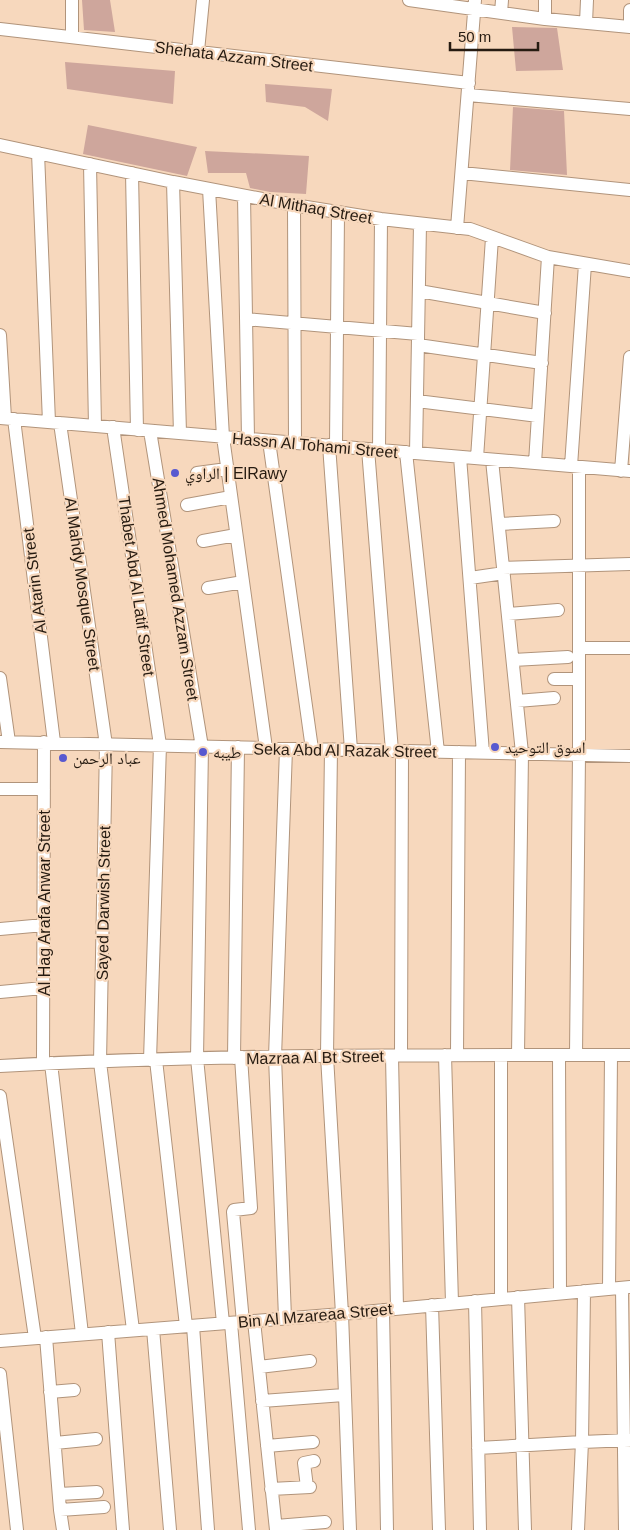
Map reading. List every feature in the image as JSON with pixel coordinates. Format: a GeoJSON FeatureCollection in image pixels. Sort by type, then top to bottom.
{"type":"FeatureCollection","features":[{"type":"Feature","properties":{"kind":"street"},"geometry":{"type":"LineString","coordinates":[[72,0],[72,37]]}},
{"type":"Feature","properties":{"kind":"street"},"geometry":{"type":"LineString","coordinates":[[198,52],[203,0]]}},
{"type":"Feature","properties":{"kind":"street"},"geometry":{"type":"LineString","coordinates":[[410,0],[502,6],[545,19],[630,27],[630,10]]}},
{"type":"Feature","properties":{"kind":"street"},"geometry":{"type":"LineString","coordinates":[[545,0],[545,19]]}},
{"type":"Feature","properties":{"kind":"street"},"geometry":{"type":"LineString","coordinates":[[586,23],[587,0]]}},
{"type":"Feature","properties":{"kind":"street"},"geometry":{"type":"LineString","coordinates":[[457,228],[475,4]]}},
{"type":"Feature","properties":{"kind":"street","name":"Shehata Azzam Street"},"geometry":{"type":"LineString","coordinates":[[0,29],[198,52],[630,109]]}},
{"type":"Feature","properties":{"kind":"street","name":"Al Mithaq Street"},"geometry":{"type":"LineString","coordinates":[[0,145],[132,174],[294,206],[470,230],[548,257],[630,271]]}},
{"type":"Feature","properties":{"kind":"street","name":"Al Mahdy Mosque Street"},"geometry":{"type":"LineString","coordinates":[[38,153],[55,423],[106,745]]}},
{"type":"Feature","properties":{"kind":"street"},"geometry":{"type":"LineString","coordinates":[[90,164],[95,426]]}},
{"type":"Feature","properties":{"kind":"street"},"geometry":{"type":"LineString","coordinates":[[462,173],[630,190]]}},
{"type":"Feature","properties":{"kind":"street"},"geometry":{"type":"LineString","coordinates":[[132,174],[136,430]]}},
{"type":"Feature","properties":{"kind":"street"},"geometry":{"type":"LineString","coordinates":[[173,182],[180,433]]}},
{"type":"Feature","properties":{"kind":"street"},"geometry":{"type":"LineString","coordinates":[[210,189],[223,437],[266,748]]}},
{"type":"Feature","properties":{"kind":"street"},"geometry":{"type":"LineString","coordinates":[[244,196],[248,438]]}},
{"type":"Feature","properties":{"kind":"street"},"geometry":{"type":"LineString","coordinates":[[294,206],[294,443]]}},
{"type":"Feature","properties":{"kind":"street"},"geometry":{"type":"LineString","coordinates":[[338,213],[337,326],[332,446],[350,750]]}},
{"type":"Feature","properties":{"kind":"street"},"geometry":{"type":"LineString","coordinates":[[381,219],[380,330],[374,450],[397,751],[397,1308]]}},
{"type":"Feature","properties":{"kind":"street"},"geometry":{"type":"LineString","coordinates":[[420,224],[417,401],[411,453],[438,752]]}},
{"type":"Feature","properties":{"kind":"street"},"geometry":{"type":"LineString","coordinates":[[477,458],[492,238]]}},
{"type":"Feature","properties":{"kind":"street"},"geometry":{"type":"LineString","coordinates":[[535,463],[548,257]]}},
{"type":"Feature","properties":{"kind":"street"},"geometry":{"type":"LineString","coordinates":[[576,1055],[579,565],[575,466],[585,264]]}},
{"type":"Feature","properties":{"kind":"street"},"geometry":{"type":"LineString","coordinates":[[419,291],[545,313]]}},
{"type":"Feature","properties":{"kind":"street"},"geometry":{"type":"LineString","coordinates":[[246,319],[380,330],[485,355],[542,363]]}},
{"type":"Feature","properties":{"kind":"street","name":"Al Atarin Street"},"geometry":{"type":"LineString","coordinates":[[0,335],[7,418],[49,742]]}},
{"type":"Feature","properties":{"kind":"street"},"geometry":{"type":"LineString","coordinates":[[626,471],[630,357]]}},
{"type":"Feature","properties":{"kind":"street"},"geometry":{"type":"LineString","coordinates":[[417,401],[538,416]]}},
{"type":"Feature","properties":{"kind":"street","name":"Hassn Al Tohami Street"},"geometry":{"type":"LineString","coordinates":[[7,418],[626,471]]}},
{"type":"Feature","properties":{"kind":"street","name":"Thabet Abd Al Latif Street"},"geometry":{"type":"LineString","coordinates":[[114,427],[160,745],[153,1060],[189,1326],[208,1530]]}},
{"type":"Feature","properties":{"kind":"street","name":"Ahmed Mohamed Azzam Street"},"geometry":{"type":"LineString","coordinates":[[150,430],[202,747],[198,1058],[238,1322]]}},
{"type":"Feature","properties":{"kind":"street"},"geometry":{"type":"LineString","coordinates":[[269,441],[312,749]]}},
{"type":"Feature","properties":{"kind":"street"},"geometry":{"type":"LineString","coordinates":[[460,457],[483,753]]}},
{"type":"Feature","properties":{"kind":"street"},"geometry":{"type":"LineString","coordinates":[[492,460],[522,753],[518,1055]]}},
{"type":"Feature","properties":{"kind":"street"},"geometry":{"type":"LineString","coordinates":[[197,473],[227,469]]}},
{"type":"Feature","properties":{"kind":"street"},"geometry":{"type":"LineString","coordinates":[[187,505],[231,497]]}},
{"type":"Feature","properties":{"kind":"street"},"geometry":{"type":"LineString","coordinates":[[499,524],[554,521]]}},
{"type":"Feature","properties":{"kind":"street"},"geometry":{"type":"LineString","coordinates":[[203,540],[236,535]]}},
{"type":"Feature","properties":{"kind":"street"},"geometry":{"type":"LineString","coordinates":[[470,578],[503,571],[579,565],[630,564]]}},
{"type":"Feature","properties":{"kind":"street"},"geometry":{"type":"LineString","coordinates":[[208,588],[243,582]]}},
{"type":"Feature","properties":{"kind":"street"},"geometry":{"type":"LineString","coordinates":[[508,614],[558,610]]}},
{"type":"Feature","properties":{"kind":"street"},"geometry":{"type":"LineString","coordinates":[[579,648],[630,648]]}},
{"type":"Feature","properties":{"kind":"street"},"geometry":{"type":"LineString","coordinates":[[513,660],[568,656]]}},
{"type":"Feature","properties":{"kind":"street"},"geometry":{"type":"LineString","coordinates":[[0,678],[4,742]]}},
{"type":"Feature","properties":{"kind":"street"},"geometry":{"type":"LineString","coordinates":[[554,679],[579,679]]}},
{"type":"Feature","properties":{"kind":"street"},"geometry":{"type":"LineString","coordinates":[[517,701],[554,698]]}},
{"type":"Feature","properties":{"kind":"street","name":"Seka Abd Al Razak Street"},"geometry":{"type":"LineString","coordinates":[[4,742],[630,756]]}},
{"type":"Feature","properties":{"kind":"street","name":"Al Hag Arafa Anwar Street"},"geometry":{"type":"LineString","coordinates":[[49,742],[44,789],[43,988],[47,1063],[82,1334]]}},
{"type":"Feature","properties":{"kind":"street","name":"Sayed Darwish Street"},"geometry":{"type":"LineString","coordinates":[[106,745],[100,1062],[133,1330]]}},
{"type":"Feature","properties":{"kind":"street"},"geometry":{"type":"LineString","coordinates":[[238,747],[237,1058],[251,1208],[234,1210],[233,1212],[249,1530]]}},
{"type":"Feature","properties":{"kind":"street"},"geometry":{"type":"LineString","coordinates":[[285,1318],[275,1057],[286,749]]}},
{"type":"Feature","properties":{"kind":"street"},"geometry":{"type":"LineString","coordinates":[[331,750],[327,1056],[342,1314],[350,1530]]}},
{"type":"Feature","properties":{"kind":"street"},"geometry":{"type":"LineString","coordinates":[[452,1303],[451,1055],[459,752]]}},
{"type":"Feature","properties":{"kind":"street"},"geometry":{"type":"LineString","coordinates":[[0,789],[44,789]]}},
{"type":"Feature","properties":{"kind":"street"},"geometry":{"type":"LineString","coordinates":[[0,928],[44,926]]}},
{"type":"Feature","properties":{"kind":"street"},"geometry":{"type":"LineString","coordinates":[[0,992],[43,988]]}},
{"type":"Feature","properties":{"kind":"street"},"geometry":{"type":"LineString","coordinates":[[501,1055],[501,1299]]}},
{"type":"Feature","properties":{"kind":"street"},"geometry":{"type":"LineString","coordinates":[[559,1055],[560,1293]]}},
{"type":"Feature","properties":{"kind":"street"},"geometry":{"type":"LineString","coordinates":[[611,1055],[627,1441],[625,1530]]}},
{"type":"Feature","properties":{"kind":"street","name":"Mazraa Al Bt Street"},"geometry":{"type":"LineString","coordinates":[[0,1066],[198,1058],[630,1055]]}},
{"type":"Feature","properties":{"kind":"street"},"geometry":{"type":"LineString","coordinates":[[0,1096],[50,1392],[63,1530]]}},
{"type":"Feature","properties":{"kind":"street","name":"Bin Al Mzareaa Street"},"geometry":{"type":"LineString","coordinates":[[0,1341],[342,1314],[620,1288]]}},
{"type":"Feature","properties":{"kind":"street"},"geometry":{"type":"LineString","coordinates":[[578,1530],[582,1442],[584,1291]]}},
{"type":"Feature","properties":{"kind":"street"},"geometry":{"type":"LineString","coordinates":[[518,1297],[525,1530]]}},
{"type":"Feature","properties":{"kind":"street"},"geometry":{"type":"LineString","coordinates":[[475,1301],[480,1530]]}},
{"type":"Feature","properties":{"kind":"street"},"geometry":{"type":"LineString","coordinates":[[432,1305],[439,1530]]}},
{"type":"Feature","properties":{"kind":"street"},"geometry":{"type":"LineString","coordinates":[[383,1310],[387,1530]]}},
{"type":"Feature","properties":{"kind":"street"},"geometry":{"type":"LineString","coordinates":[[238,1322],[259,1367],[276,1528],[325,1522]]}},
{"type":"Feature","properties":{"kind":"street"},"geometry":{"type":"LineString","coordinates":[[152,1329],[170,1530]]}},
{"type":"Feature","properties":{"kind":"street"},"geometry":{"type":"LineString","coordinates":[[108,1332],[124,1530]]}},
{"type":"Feature","properties":{"kind":"street"},"geometry":{"type":"LineString","coordinates":[[259,1367],[310,1361]]}},
{"type":"Feature","properties":{"kind":"street"},"geometry":{"type":"LineString","coordinates":[[0,1374],[17,1530]]}},
{"type":"Feature","properties":{"kind":"street"},"geometry":{"type":"LineString","coordinates":[[50,1392],[74,1390]]}},
{"type":"Feature","properties":{"kind":"street"},"geometry":{"type":"LineString","coordinates":[[262,1401],[344,1395]]}},
{"type":"Feature","properties":{"kind":"street"},"geometry":{"type":"LineString","coordinates":[[55,1442],[96,1440]]}},
{"type":"Feature","properties":{"kind":"street"},"geometry":{"type":"LineString","coordinates":[[478,1448],[627,1441]]}},
{"type":"Feature","properties":{"kind":"street"},"geometry":{"type":"LineString","coordinates":[[267,1446],[313,1442]]}},
{"type":"Feature","properties":{"kind":"street"},"geometry":{"type":"LineString","coordinates":[[272,1489],[308,1487],[304,1463],[314,1460]]}},
{"type":"Feature","properties":{"kind":"street"},"geometry":{"type":"LineString","coordinates":[[59,1494],[97,1492]]}},
{"type":"Feature","properties":{"kind":"street"},"geometry":{"type":"LineString","coordinates":[[60,1510],[104,1507]]}},
{"type":"Feature","properties":{"kind":"building"},"geometry":{"type":"Polygon","coordinates":[[[82,0],[110,0],[115,32],[84,30],[82,0]]]}},
{"type":"Feature","properties":{"kind":"building"},"geometry":{"type":"Polygon","coordinates":[[[512,27],[557,28],[563,70],[516,71],[512,27]]]}},
{"type":"Feature","properties":{"kind":"building"},"geometry":{"type":"Polygon","coordinates":[[[65,62],[175,71],[173,104],[67,89],[65,62]]]}},
{"type":"Feature","properties":{"kind":"building"},"geometry":{"type":"Polygon","coordinates":[[[265,84],[332,89],[328,121],[305,107],[266,102],[265,84]]]}},
{"type":"Feature","properties":{"kind":"building"},"geometry":{"type":"Polygon","coordinates":[[[513,107],[564,111],[567,175],[510,170],[513,107]]]}},
{"type":"Feature","properties":{"kind":"building"},"geometry":{"type":"Polygon","coordinates":[[[88,125],[197,147],[187,176],[83,154],[88,125]]]}},
{"type":"Feature","properties":{"kind":"building"},"geometry":{"type":"Polygon","coordinates":[[[205,151],[309,156],[306,194],[270,192],[250,188],[246,173],[208,173],[205,151]]]}},
{"type":"Feature","properties":{"kind":"place","name":"الراوي | ElRawy"},"geometry":{"type":"Point","coordinates":[175,473]}},
{"type":"Feature","properties":{"kind":"place","name":"اسوق التوحيد"},"geometry":{"type":"Point","coordinates":[495,747]}},
{"type":"Feature","properties":{"kind":"place","name":"طيبه"},"geometry":{"type":"Point","coordinates":[203,752]}},
{"type":"Feature","properties":{"kind":"place","name":"عباد الرحمن"},"geometry":{"type":"Point","coordinates":[63,758]}}]}
